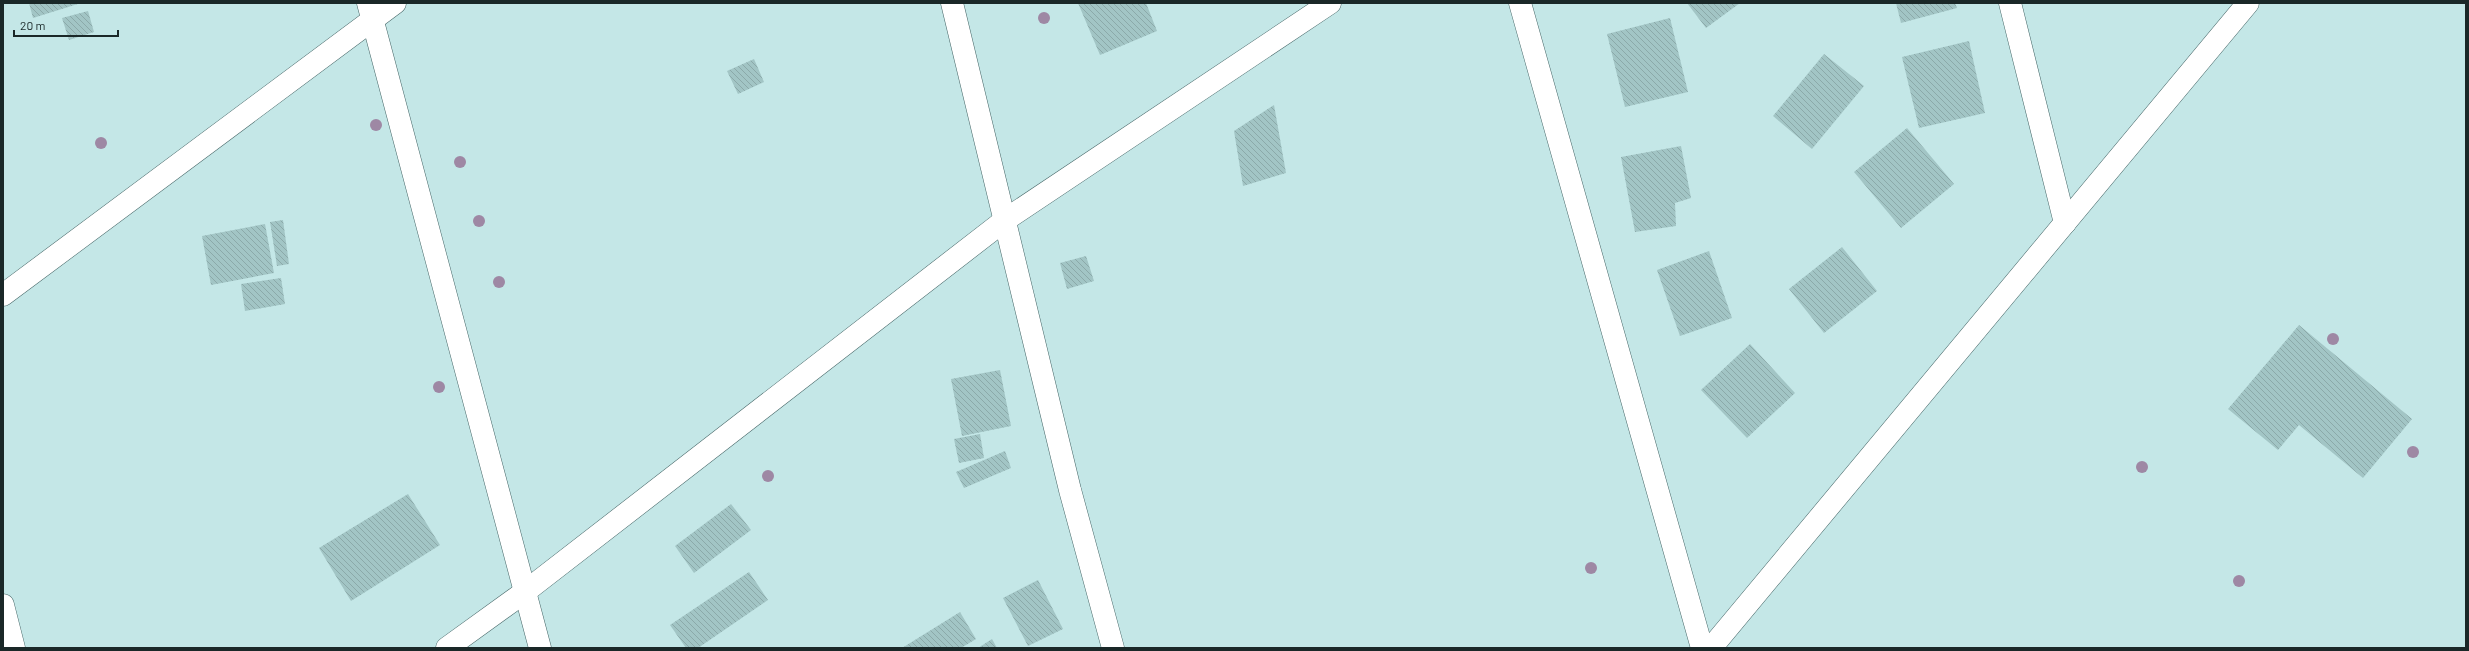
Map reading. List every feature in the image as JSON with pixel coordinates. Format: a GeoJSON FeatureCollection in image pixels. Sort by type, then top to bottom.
{"type":"FeatureCollection","features":[{"type":"Feature","properties":{"kind":"street"},"geometry":{"type":"LineString","coordinates":[[3,295],[370,12],[395,3]]}},
{"type":"Feature","properties":{"kind":"street"},"geometry":{"type":"LineString","coordinates":[[952,3],[1070,490],[1113,648]]}},
{"type":"Feature","properties":{"kind":"street"},"geometry":{"type":"LineString","coordinates":[[447,648],[526,591],[1005,220],[1330,3]]}},
{"type":"Feature","properties":{"kind":"street"},"geometry":{"type":"LineString","coordinates":[[1520,3],[1702,648]]}},
{"type":"Feature","properties":{"kind":"street"},"geometry":{"type":"LineString","coordinates":[[2010,3],[2065,223]]}},
{"type":"Feature","properties":{"kind":"street"},"geometry":{"type":"LineString","coordinates":[[1711,648],[2248,3]]}},
{"type":"Feature","properties":{"kind":"street"},"geometry":{"type":"LineString","coordinates":[[370,12],[540,648]]}},
{"type":"Feature","properties":{"kind":"street"},"geometry":{"type":"LineString","coordinates":[[3,605],[14,648]]}},
{"type":"Feature","properties":{"kind":"building"},"geometry":{"type":"Polygon","coordinates":[[[29,3],[81,3],[33,18],[29,3]]]}},
{"type":"Feature","properties":{"kind":"building"},"geometry":{"type":"Polygon","coordinates":[[[1078,3],[1146,3],[1157,31],[1100,55],[1078,3]]]}},
{"type":"Feature","properties":{"kind":"building"},"geometry":{"type":"Polygon","coordinates":[[[1687,3],[1740,3],[1706,28],[1687,3]]]}},
{"type":"Feature","properties":{"kind":"building"},"geometry":{"type":"Polygon","coordinates":[[[1896,3],[1955,3],[1957,8],[1901,23],[1896,3]]]}},
{"type":"Feature","properties":{"kind":"building"},"geometry":{"type":"Polygon","coordinates":[[[88,11],[94,32],[69,40],[62,18],[88,11]]]}},
{"type":"Feature","properties":{"kind":"building"},"geometry":{"type":"Polygon","coordinates":[[[1670,18],[1688,92],[1625,107],[1607,34],[1670,18]]]}},
{"type":"Feature","properties":{"kind":"building"},"geometry":{"type":"Polygon","coordinates":[[[1969,41],[1985,113],[1919,128],[1902,57],[1969,41]]]}},
{"type":"Feature","properties":{"kind":"building"},"geometry":{"type":"Polygon","coordinates":[[[1824,54],[1864,86],[1812,149],[1773,116],[1824,54]]]}},
{"type":"Feature","properties":{"kind":"building"},"geometry":{"type":"Polygon","coordinates":[[[754,59],[764,82],[738,94],[727,71],[754,59]]]}},
{"type":"Feature","properties":{"kind":"building"},"geometry":{"type":"Polygon","coordinates":[[[1274,105],[1286,173],[1243,186],[1234,131],[1274,105]]]}},
{"type":"Feature","properties":{"kind":"building"},"geometry":{"type":"Polygon","coordinates":[[[1907,128],[1954,184],[1901,228],[1854,172],[1907,128]]]}},
{"type":"Feature","properties":{"kind":"building"},"geometry":{"type":"Polygon","coordinates":[[[1681,146],[1691,198],[1675,203],[1676,226],[1635,232],[1621,157],[1681,146]]]}},
{"type":"Feature","properties":{"kind":"building"},"geometry":{"type":"Polygon","coordinates":[[[283,220],[289,264],[277,266],[270,222],[283,220]]]}},
{"type":"Feature","properties":{"kind":"building"},"geometry":{"type":"Polygon","coordinates":[[[265,224],[274,273],[211,285],[202,236],[265,224]]]}},
{"type":"Feature","properties":{"kind":"building"},"geometry":{"type":"Polygon","coordinates":[[[1842,247],[1877,291],[1824,333],[1789,289],[1842,247]]]}},
{"type":"Feature","properties":{"kind":"building"},"geometry":{"type":"Polygon","coordinates":[[[1709,251],[1732,318],[1680,336],[1657,270],[1709,251]]]}},
{"type":"Feature","properties":{"kind":"building"},"geometry":{"type":"Polygon","coordinates":[[[1086,256],[1094,281],[1067,289],[1060,263],[1086,256]]]}},
{"type":"Feature","properties":{"kind":"building"},"geometry":{"type":"Polygon","coordinates":[[[281,278],[285,304],[245,311],[241,284],[281,278]]]}},
{"type":"Feature","properties":{"kind":"building"},"geometry":{"type":"Polygon","coordinates":[[[2299,325],[2412,419],[2363,478],[2299,425],[2278,450],[2228,409],[2299,325]]]}},
{"type":"Feature","properties":{"kind":"building"},"geometry":{"type":"Polygon","coordinates":[[[1750,344],[1795,393],[1747,438],[1701,390],[1750,344]]]}},
{"type":"Feature","properties":{"kind":"building"},"geometry":{"type":"Polygon","coordinates":[[[1000,370],[1011,426],[962,436],[951,379],[1000,370]]]}},
{"type":"Feature","properties":{"kind":"building"},"geometry":{"type":"Polygon","coordinates":[[[980,434],[984,458],[959,463],[954,439],[980,434]]]}},
{"type":"Feature","properties":{"kind":"building"},"geometry":{"type":"Polygon","coordinates":[[[1005,451],[1011,468],[964,488],[956,472],[1005,451]]]}},
{"type":"Feature","properties":{"kind":"building"},"geometry":{"type":"Polygon","coordinates":[[[408,494],[440,545],[351,601],[319,548],[408,494]]]}},
{"type":"Feature","properties":{"kind":"building"},"geometry":{"type":"Polygon","coordinates":[[[731,504],[751,530],[694,573],[675,546],[731,504]]]}},
{"type":"Feature","properties":{"kind":"building"},"geometry":{"type":"Polygon","coordinates":[[[749,572],[768,600],[698,648],[686,648],[670,625],[749,572]]]}},
{"type":"Feature","properties":{"kind":"building"},"geometry":{"type":"Polygon","coordinates":[[[1038,580],[1063,629],[1028,646],[1003,598],[1038,580]]]}},
{"type":"Feature","properties":{"kind":"building"},"geometry":{"type":"Polygon","coordinates":[[[960,612],[976,639],[961,648],[902,648],[960,612]]]}},
{"type":"Feature","properties":{"kind":"building"},"geometry":{"type":"Polygon","coordinates":[[[992,639],[997,648],[978,648],[992,639]]]}}]}
